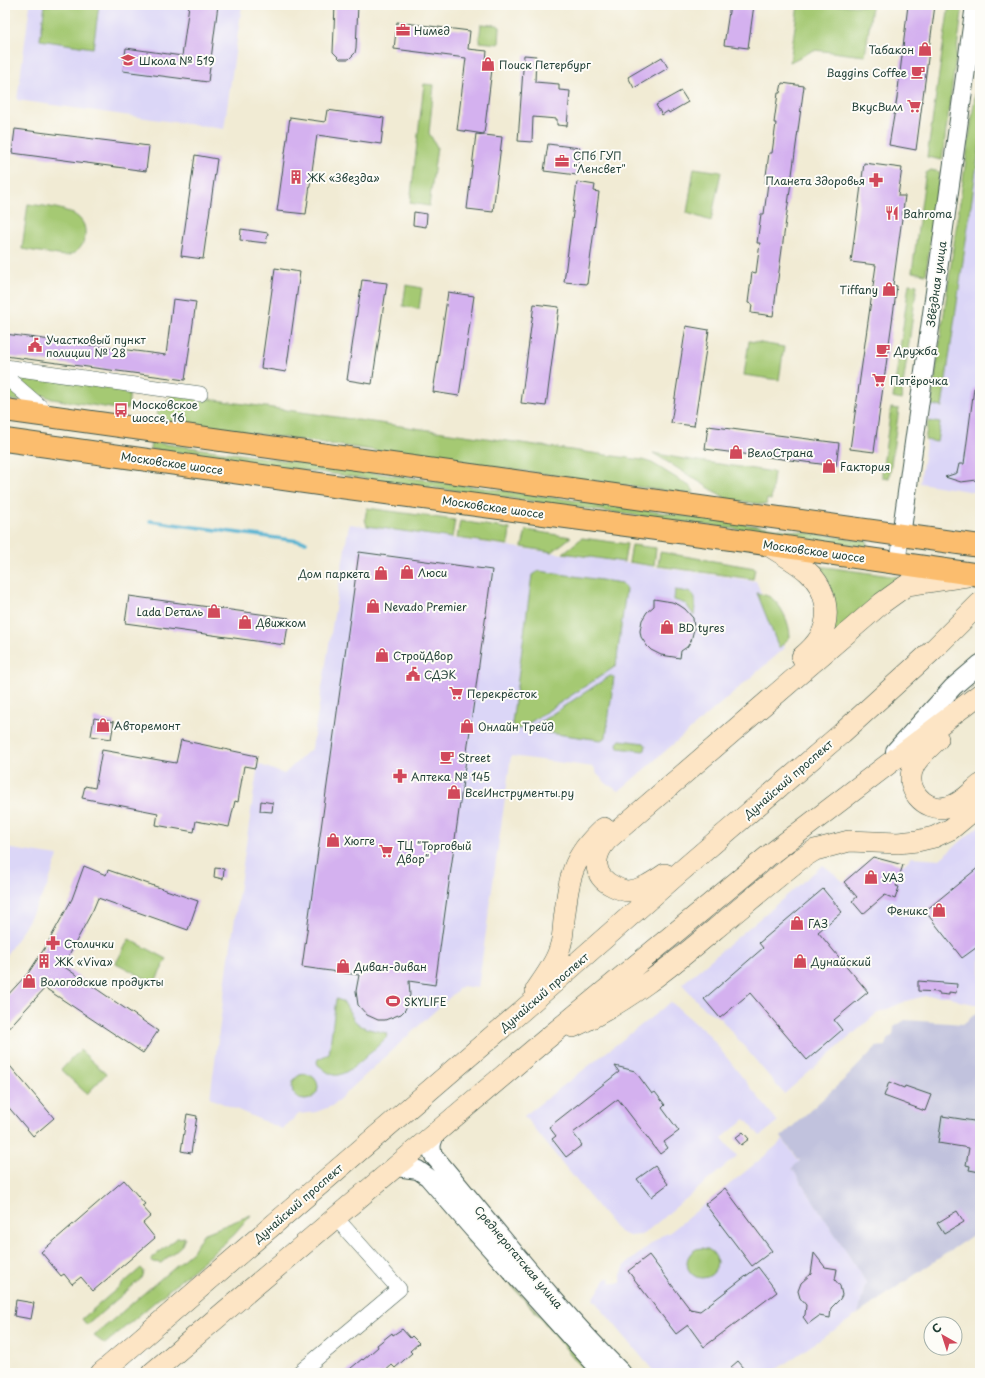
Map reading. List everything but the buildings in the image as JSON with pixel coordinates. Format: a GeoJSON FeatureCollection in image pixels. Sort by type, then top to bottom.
{"type":"FeatureCollection","features":[{"type":"Feature","properties":{"kind":"main road"},"geometry":{"type":"LineString","coordinates":[[5,410],[980,546]]}},
{"type":"Feature","properties":{"kind":"main road","name":"Московское шоссе"},"geometry":{"type":"LineString","coordinates":[[5,440],[978,575]]}},
{"type":"Feature","properties":{"kind":"main road"},"geometry":{"type":"LineString","coordinates":[[524,1009],[550,968],[560,949],[568,883],[574,865],[596,834],[800,658],[820,638],[826,620],[822,590],[808,572],[768,545]]}},
{"type":"Feature","properties":{"kind":"main road"},"geometry":{"type":"LineString","coordinates":[[714,843],[645,887],[628,891],[608,884],[600,875],[597,866],[597,857],[600,847],[607,840],[882,603],[908,585],[978,575]]}},
{"type":"Feature","properties":{"kind":"main road","name":"Дунайский проспект"},"geometry":{"type":"LineString","coordinates":[[101,1373],[524,1009],[842,732],[932,650],[980,602]]}},
{"type":"Feature","properties":{"kind":"main road"},"geometry":{"type":"LineString","coordinates":[[152,1373],[544,1041],[768,856],[980,694]]}},
{"type":"Feature","properties":{"kind":"main road"},"geometry":{"type":"LineString","coordinates":[[980,694],[915,764],[912,770],[911,782],[912,789],[917,796],[929,805],[936,808],[958,804],[980,785]]}},
{"type":"Feature","properties":{"kind":"main road"},"geometry":{"type":"LineString","coordinates":[[544,1041],[596,1017],[636,992],[679,960],[799,860],[815,850],[850,842],[898,843],[934,837],[951,829],[980,805]]}},
{"type":"Feature","properties":{"kind":"street","name":"Звёздная улица"},"geometry":{"type":"LineString","coordinates":[[898,563],[975,5]]}},
{"type":"Feature","properties":{"kind":"street"},"geometry":{"type":"LineString","coordinates":[[5,366],[200,394]]}},
{"type":"Feature","properties":{"kind":"street"},"geometry":{"type":"LineString","coordinates":[[5,375],[52,416]]}},
{"type":"Feature","properties":{"kind":"street"},"geometry":{"type":"LineString","coordinates":[[932,650],[980,616]]}},
{"type":"Feature","properties":{"kind":"street"},"geometry":{"type":"LineString","coordinates":[[873,776],[953,687],[980,664]]}},
{"type":"Feature","properties":{"kind":"street","name":"Среднерогатская улица"},"geometry":{"type":"LineString","coordinates":[[436,1134],[431,1142],[433,1155],[535,1277],[622,1373]]}},
{"type":"Feature","properties":{"kind":"street","name":"Среднерогатская улица"},"geometry":{"type":"LineString","coordinates":[[396,1167],[418,1170],[428,1177],[603,1373]]}},
{"type":"Feature","properties":{"kind":"street"},"geometry":{"type":"LineString","coordinates":[[299,1373],[399,1289],[336,1218]]}},
{"type":"Feature","properties":{"kind":"shaded area","name":"Школа № 519"},"geometry":{"type":"Polygon","coordinates":[[[30,5],[242,5],[224,129],[17,100],[30,5]]]}},
{"type":"Feature","properties":{"kind":"shaded area"},"geometry":{"type":"Polygon","coordinates":[[[980,74],[980,493],[920,483],[980,74]]]}},
{"type":"Feature","properties":{"kind":"shaded area"},"geometry":{"type":"Polygon","coordinates":[[[349,524],[756,581],[785,648],[619,791],[607,784],[597,774],[594,767],[511,756],[478,988],[462,986],[332,1106],[316,1112],[299,1114],[282,1129],[210,1098],[258,764],[284,774],[312,748],[349,524]]]}},
{"type":"Feature","properties":{"kind":"shaded area","name":"Дунайский"},"geometry":{"type":"Polygon","coordinates":[[[980,825],[980,1005],[959,1001],[949,996],[925,996],[906,1001],[876,1014],[784,1094],[720,1018],[704,1009],[682,984],[823,865],[844,882],[873,857],[903,865],[912,857],[940,859],[980,825]]]}},
{"type":"Feature","properties":{"kind":"shaded area"},"geometry":{"type":"Polygon","coordinates":[[[5,848],[58,856],[47,887],[24,928],[5,957],[5,848]]]}},
{"type":"Feature","properties":{"kind":"shaded area"},"geometry":{"type":"Polygon","coordinates":[[[671,1002],[708,1034],[778,1122],[760,1136],[745,1119],[722,1138],[737,1156],[646,1232],[641,1235],[629,1236],[615,1228],[524,1116],[671,1002]]]}},
{"type":"Feature","properties":{"kind":"shaded area"},"geometry":{"type":"Polygon","coordinates":[[[980,1010],[980,1230],[858,1314],[866,1282],[792,1168],[800,1161],[781,1137],[849,1075],[876,1047],[885,1046],[887,1040],[893,1035],[894,1027],[905,1020],[963,1024],[980,1010]]]}},
{"type":"Feature","properties":{"kind":"shaded area"},"geometry":{"type":"Polygon","coordinates":[[[783,1140],[800,1162],[792,1168],[866,1282],[858,1314],[771,1373],[655,1373],[593,1299],[606,1279],[610,1278],[611,1283],[621,1283],[621,1275],[625,1265],[661,1236],[669,1233],[705,1204],[752,1266],[772,1251],[725,1188],[783,1140]]]}},
{"type":"Feature","properties":{"kind":"green space"},"geometry":{"type":"Polygon","coordinates":[[[45,5],[99,5],[93,48],[40,40],[45,5]]]}},
{"type":"Feature","properties":{"kind":"green space"},"geometry":{"type":"Polygon","coordinates":[[[798,5],[872,6],[865,56],[814,50],[790,62],[798,5]]]}},
{"type":"Feature","properties":{"kind":"green space"},"geometry":{"type":"Polygon","coordinates":[[[949,5],[963,5],[942,160],[927,157],[949,5]]]}},
{"type":"Feature","properties":{"kind":"green space"},"geometry":{"type":"Polygon","coordinates":[[[481,24],[497,25],[500,27],[499,44],[479,42],[481,24]]]}},
{"type":"Feature","properties":{"kind":"green space"},"geometry":{"type":"Polygon","coordinates":[[[980,61],[980,143],[942,407],[931,405],[980,61]]]}},
{"type":"Feature","properties":{"kind":"green space"},"geometry":{"type":"Polygon","coordinates":[[[424,84],[434,85],[429,133],[437,147],[429,206],[410,203],[424,84]]]}},
{"type":"Feature","properties":{"kind":"green space"},"geometry":{"type":"Polygon","coordinates":[[[694,168],[721,172],[711,221],[687,213],[694,168]]]}},
{"type":"Feature","properties":{"kind":"green space"},"geometry":{"type":"Polygon","coordinates":[[[931,170],[940,172],[926,274],[912,272],[925,178],[926,173],[931,170]]]}},
{"type":"Feature","properties":{"kind":"green space"},"geometry":{"type":"Polygon","coordinates":[[[28,204],[57,208],[76,215],[82,221],[85,229],[84,240],[79,249],[64,256],[22,249],[28,204]]]}},
{"type":"Feature","properties":{"kind":"green space"},"geometry":{"type":"Polygon","coordinates":[[[909,284],[917,285],[901,400],[893,398],[909,284]]]}},
{"type":"Feature","properties":{"kind":"green space"},"geometry":{"type":"Polygon","coordinates":[[[406,285],[422,288],[419,309],[403,306],[406,285]]]}},
{"type":"Feature","properties":{"kind":"green space"},"geometry":{"type":"Polygon","coordinates":[[[749,341],[784,347],[779,380],[744,375],[749,341]]]}},
{"type":"Feature","properties":{"kind":"green space"},"geometry":{"type":"Polygon","coordinates":[[[12,372],[130,388],[128,409],[117,409],[52,399],[43,395],[40,399],[12,372]]]}},
{"type":"Feature","properties":{"kind":"green space"},"geometry":{"type":"Polygon","coordinates":[[[5,384],[22,399],[18,401],[5,399],[5,384]]]}},
{"type":"Feature","properties":{"kind":"green space"},"geometry":{"type":"Polygon","coordinates":[[[173,394],[642,460],[652,463],[691,487],[694,492],[689,494],[156,420],[158,411],[173,394]]]}},
{"type":"Feature","properties":{"kind":"green space"},"geometry":{"type":"Polygon","coordinates":[[[891,408],[899,409],[889,478],[882,477],[882,473],[891,408]]]}},
{"type":"Feature","properties":{"kind":"green space"},"geometry":{"type":"Polygon","coordinates":[[[928,421],[940,423],[937,442],[925,440],[928,421]]]}},
{"type":"Feature","properties":{"kind":"green space"},"geometry":{"type":"Polygon","coordinates":[[[151,442],[868,541],[866,547],[150,449],[151,442]]]}},
{"type":"Feature","properties":{"kind":"green space"},"geometry":{"type":"Polygon","coordinates":[[[653,453],[774,472],[771,500],[767,499],[766,505],[727,499],[653,453]]]}},
{"type":"Feature","properties":{"kind":"green space"},"geometry":{"type":"Polygon","coordinates":[[[367,508],[455,520],[452,538],[367,526],[365,519],[367,508]]]}},
{"type":"Feature","properties":{"kind":"green space"},"geometry":{"type":"Polygon","coordinates":[[[460,521],[510,529],[508,545],[457,538],[460,521]]]}},
{"type":"Feature","properties":{"kind":"green space"},"geometry":{"type":"Polygon","coordinates":[[[526,530],[571,537],[552,552],[522,547],[526,530]]]}},
{"type":"Feature","properties":{"kind":"green space"},"geometry":{"type":"Polygon","coordinates":[[[582,538],[627,544],[624,562],[563,553],[582,538]]]}},
{"type":"Feature","properties":{"kind":"green space"},"geometry":{"type":"Polygon","coordinates":[[[632,545],[656,548],[654,566],[629,562],[632,545]]]}},
{"type":"Feature","properties":{"kind":"green space"},"geometry":{"type":"Polygon","coordinates":[[[660,552],[755,568],[753,579],[658,566],[660,552]]]}},
{"type":"Feature","properties":{"kind":"green space"},"geometry":{"type":"Polygon","coordinates":[[[811,565],[898,577],[900,579],[819,646],[825,636],[811,565]]]}},
{"type":"Feature","properties":{"kind":"green space"},"geometry":{"type":"Polygon","coordinates":[[[539,571],[622,583],[626,589],[616,666],[520,729],[515,728],[512,723],[532,575],[539,571]]]}},
{"type":"Feature","properties":{"kind":"green space"},"geometry":{"type":"Polygon","coordinates":[[[675,590],[688,592],[694,596],[694,616],[686,604],[674,600],[675,590]]]}},
{"type":"Feature","properties":{"kind":"green space"},"geometry":{"type":"Polygon","coordinates":[[[757,593],[768,596],[774,600],[787,620],[790,637],[779,648],[757,593]]]}},
{"type":"Feature","properties":{"kind":"green space"},"geometry":{"type":"Polygon","coordinates":[[[610,676],[614,677],[606,737],[601,740],[534,731],[534,726],[610,676]]]}},
{"type":"Feature","properties":{"kind":"green space"},"geometry":{"type":"Polygon","coordinates":[[[620,740],[644,743],[646,745],[645,750],[618,748],[617,743],[620,740]]]}},
{"type":"Feature","properties":{"kind":"green space"},"geometry":{"type":"Polygon","coordinates":[[[129,939],[167,959],[154,983],[116,963],[129,939]]]}},
{"type":"Feature","properties":{"kind":"green space"},"geometry":{"type":"Polygon","coordinates":[[[336,999],[343,1002],[348,1008],[353,1019],[359,1025],[386,1033],[387,1035],[386,1038],[354,1067],[340,1075],[334,1075],[328,1072],[318,1065],[317,1062],[318,1059],[329,1054],[336,999]]]}},
{"type":"Feature","properties":{"kind":"green space"},"geometry":{"type":"Polygon","coordinates":[[[80,1050],[106,1074],[87,1094],[61,1070],[80,1050]]]}},
{"type":"Feature","properties":{"kind":"green space"},"geometry":{"type":"Polygon","coordinates":[[[305,1074],[314,1078],[318,1087],[314,1096],[305,1100],[296,1096],[292,1087],[296,1078],[305,1074]]]}},
{"type":"Feature","properties":{"kind":"green space"},"geometry":{"type":"Polygon","coordinates":[[[251,1215],[234,1235],[105,1344],[94,1336],[193,1251],[203,1234],[251,1215]]]}},
{"type":"Feature","properties":{"kind":"green space"},"geometry":{"type":"Polygon","coordinates":[[[185,1237],[182,1245],[161,1263],[153,1262],[151,1259],[177,1238],[185,1237]]]}},
{"type":"Feature","properties":{"kind":"green space"},"geometry":{"type":"Polygon","coordinates":[[[470,1238],[593,1373],[586,1373],[539,1316],[478,1248],[467,1241],[470,1238]]]}},
{"type":"Feature","properties":{"kind":"green space"},"geometry":{"type":"Polygon","coordinates":[[[702,1248],[713,1252],[717,1263],[713,1274],[702,1278],[691,1274],[687,1263],[691,1252],[702,1248]]]}},
{"type":"Feature","properties":{"kind":"green space"},"geometry":{"type":"Polygon","coordinates":[[[141,1268],[144,1271],[143,1277],[87,1325],[82,1319],[141,1268]]]}},
{"type":"Feature","properties":{"kind":"waterway"},"geometry":{"type":"LineString","coordinates":[[150,521],[306,542]]}},
{"type":"Feature","properties":{"kind":"place","name":"Нимед"},"geometry":{"type":"Point","coordinates":[403,30]}},
{"type":"Feature","properties":{"kind":"place","name":"Табакон"},"geometry":{"type":"Point","coordinates":[925,49]}},
{"type":"Feature","properties":{"kind":"place","name":"Школа № 519"},"geometry":{"type":"Point","coordinates":[128,60]}},
{"type":"Feature","properties":{"kind":"place","name":"Поиск Петербург"},"geometry":{"type":"Point","coordinates":[488,64]}},
{"type":"Feature","properties":{"kind":"place","name":"Baggins Coffee"},"geometry":{"type":"Point","coordinates":[918,72]}},
{"type":"Feature","properties":{"kind":"place","name":"ВкусВилл"},"geometry":{"type":"Point","coordinates":[914,106]}},
{"type":"Feature","properties":{"kind":"place","name":"СПб ГУП \"Ленсвет\""},"geometry":{"type":"Point","coordinates":[562,161]}},
{"type":"Feature","properties":{"kind":"place","name":"ЖК «Звезда»"},"geometry":{"type":"Point","coordinates":[296,177]}},
{"type":"Feature","properties":{"kind":"place","name":"Планета Здоровья"},"geometry":{"type":"Point","coordinates":[876,180]}},
{"type":"Feature","properties":{"kind":"place","name":"Bahroma"},"geometry":{"type":"Point","coordinates":[892,213]}},
{"type":"Feature","properties":{"kind":"place","name":"Tiffany"},"geometry":{"type":"Point","coordinates":[889,289]}},
{"type":"Feature","properties":{"kind":"place","name":"Участковый пункт полиции № 28"},"geometry":{"type":"Point","coordinates":[35,345]}},
{"type":"Feature","properties":{"kind":"place","name":"Дружба"},"geometry":{"type":"Point","coordinates":[883,350]}},
{"type":"Feature","properties":{"kind":"place","name":"Пятёрочка"},"geometry":{"type":"Point","coordinates":[879,380]}},
{"type":"Feature","properties":{"kind":"place","name":"Московское шоссе, 16"},"geometry":{"type":"Point","coordinates":[121,410]}},
{"type":"Feature","properties":{"kind":"place","name":"ВелоСтрана"},"geometry":{"type":"Point","coordinates":[736,452]}},
{"type":"Feature","properties":{"kind":"place","name":"Fактория"},"geometry":{"type":"Point","coordinates":[829,466]}},
{"type":"Feature","properties":{"kind":"place","name":"Люси"},"geometry":{"type":"Point","coordinates":[407,572]}},
{"type":"Feature","properties":{"kind":"place","name":"Дом паркета"},"geometry":{"type":"Point","coordinates":[381,573]}},
{"type":"Feature","properties":{"kind":"place","name":"Nevado Premier"},"geometry":{"type":"Point","coordinates":[373,606]}},
{"type":"Feature","properties":{"kind":"place","name":"Lada Dеталь"},"geometry":{"type":"Point","coordinates":[214,611]}},
{"type":"Feature","properties":{"kind":"place","name":"Движком"},"geometry":{"type":"Point","coordinates":[245,622]}},
{"type":"Feature","properties":{"kind":"place","name":"BD tyres"},"geometry":{"type":"Point","coordinates":[667,627]}},
{"type":"Feature","properties":{"kind":"place","name":"СтройДвор"},"geometry":{"type":"Point","coordinates":[382,655]}},
{"type":"Feature","properties":{"kind":"place","name":"СДЭК"},"geometry":{"type":"Point","coordinates":[413,674]}},
{"type":"Feature","properties":{"kind":"place","name":"Перекрёсток"},"geometry":{"type":"Point","coordinates":[456,693]}},
{"type":"Feature","properties":{"kind":"place","name":"Авторемонт"},"geometry":{"type":"Point","coordinates":[103,725]}},
{"type":"Feature","properties":{"kind":"place","name":"Онлайн Трейд"},"geometry":{"type":"Point","coordinates":[467,726]}},
{"type":"Feature","properties":{"kind":"place","name":"Street"},"geometry":{"type":"Point","coordinates":[447,757]}},
{"type":"Feature","properties":{"kind":"place","name":"Аптека № 145"},"geometry":{"type":"Point","coordinates":[400,776]}},
{"type":"Feature","properties":{"kind":"place","name":"ВсеИнструменты.ру"},"geometry":{"type":"Point","coordinates":[454,792]}},
{"type":"Feature","properties":{"kind":"place","name":"Хюгге"},"geometry":{"type":"Point","coordinates":[333,840]}},
{"type":"Feature","properties":{"kind":"place","name":"ТЦ \"Торговый Двор\""},"geometry":{"type":"Point","coordinates":[386,851]}},
{"type":"Feature","properties":{"kind":"place","name":"УАЗ"},"geometry":{"type":"Point","coordinates":[871,877]}},
{"type":"Feature","properties":{"kind":"place","name":"Феникс"},"geometry":{"type":"Point","coordinates":[939,910]}},
{"type":"Feature","properties":{"kind":"place","name":"ГАЗ"},"geometry":{"type":"Point","coordinates":[797,923]}},
{"type":"Feature","properties":{"kind":"place","name":"Столички"},"geometry":{"type":"Point","coordinates":[53,943]}},
{"type":"Feature","properties":{"kind":"place","name":"ЖК «Viva»"},"geometry":{"type":"Point","coordinates":[44,961]}},
{"type":"Feature","properties":{"kind":"place","name":"Дунайский"},"geometry":{"type":"Point","coordinates":[800,961]}},
{"type":"Feature","properties":{"kind":"place","name":"Диван-диван"},"geometry":{"type":"Point","coordinates":[343,966]}},
{"type":"Feature","properties":{"kind":"place","name":"Вологодские продукты"},"geometry":{"type":"Point","coordinates":[29,981]}},
{"type":"Feature","properties":{"kind":"place","name":"SKYLIFE"},"geometry":{"type":"Point","coordinates":[393,1001]}}]}
